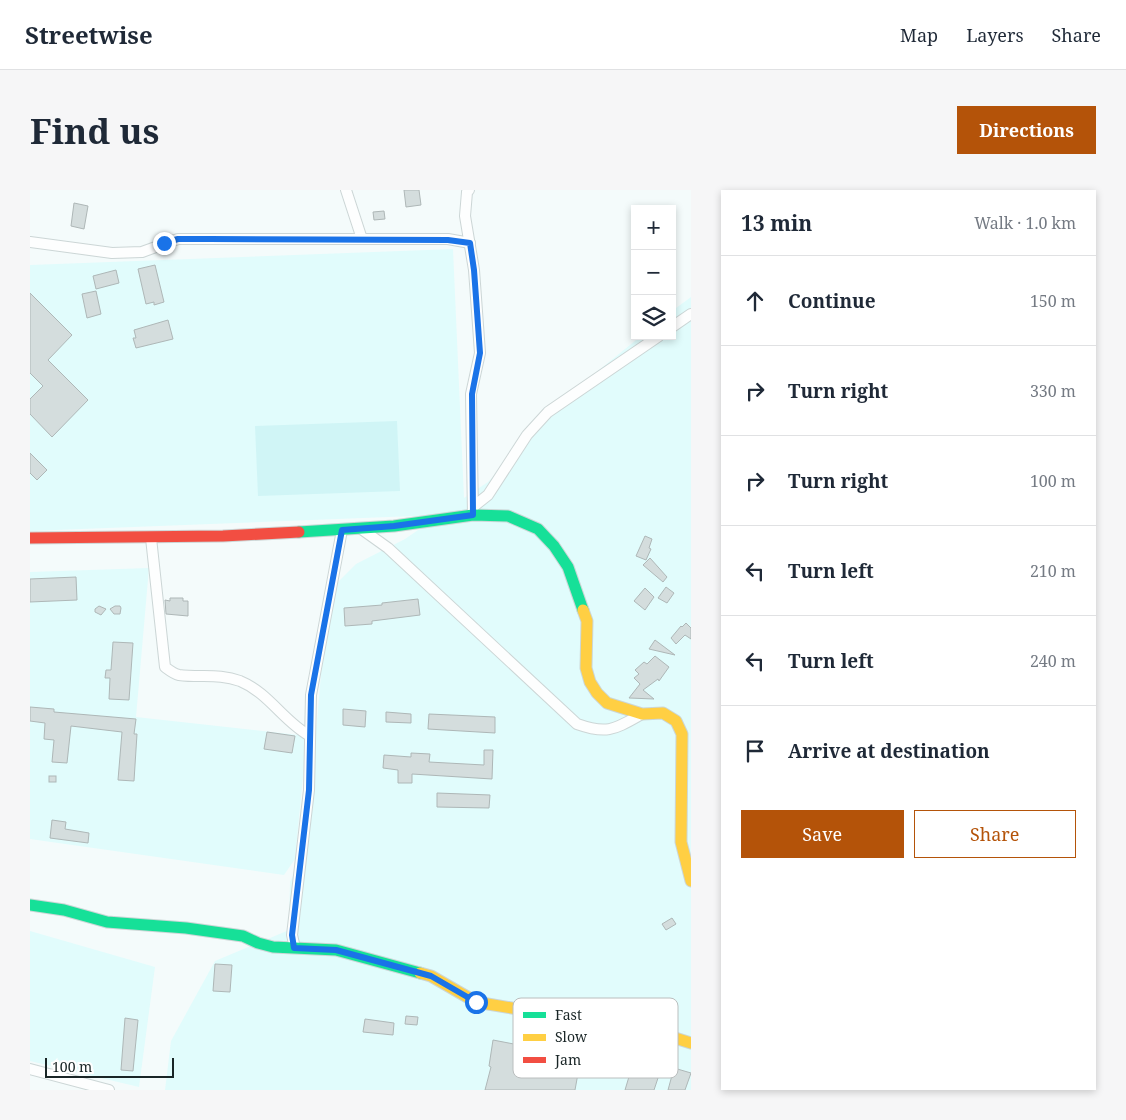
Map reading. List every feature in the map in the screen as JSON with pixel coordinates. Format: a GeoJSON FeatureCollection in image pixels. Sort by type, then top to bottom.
{"type":"FeatureCollection","features":[{"type":"Feature","properties":{"kind":"street"},"geometry":{"type":"LineString","coordinates":[[346,190],[362,239]]}},
{"type":"Feature","properties":{"kind":"street"},"geometry":{"type":"LineString","coordinates":[[467,191],[465,216],[474,270],[480,353],[472,394],[473,511]]}},
{"type":"Feature","properties":{"kind":"street"},"geometry":{"type":"LineString","coordinates":[[30,242],[119,253],[142,252],[178,239],[448,240],[470,243]]}},
{"type":"Feature","properties":{"kind":"street"},"geometry":{"type":"LineString","coordinates":[[676,324],[691,314]]}},
{"type":"Feature","properties":{"kind":"street"},"geometry":{"type":"LineString","coordinates":[[473,511],[488,495],[527,435],[548,412],[654,340]]}},
{"type":"Feature","properties":{"kind":"street"},"geometry":{"type":"LineString","coordinates":[[30,538],[151,538],[342,530],[394,526],[473,511],[508,516],[538,529],[554,546],[568,567],[587,621],[586,668],[590,682],[597,693],[607,703],[642,714],[663,713],[676,721],[682,734],[681,842],[691,881]]}},
{"type":"Feature","properties":{"kind":"street"},"geometry":{"type":"LineString","coordinates":[[360,528],[388,548],[577,724],[591,729],[614,729],[642,714]]}},
{"type":"Feature","properties":{"kind":"street"},"geometry":{"type":"LineString","coordinates":[[294,948],[292,935],[309,790],[311,695],[342,530]]}},
{"type":"Feature","properties":{"kind":"street"},"geometry":{"type":"LineString","coordinates":[[151,538],[165,667],[177,675],[224,676],[241,682],[266,696],[297,729],[310,736]]}},
{"type":"Feature","properties":{"kind":"street"},"geometry":{"type":"LineString","coordinates":[[30,905],[64,910],[107,922],[186,928],[243,936],[258,943],[274,947],[336,950],[431,976],[476,1002],[513,1008]]}},
{"type":"Feature","properties":{"kind":"street"},"geometry":{"type":"LineString","coordinates":[[678,1040],[691,1044]]}},
{"type":"Feature","properties":{"kind":"street"},"geometry":{"type":"LineString","coordinates":[[30,1069],[109,1090]]}},
{"type":"Feature","properties":{"kind":"shaded area"},"geometry":{"type":"Polygon","coordinates":[[[453,249],[464,498],[488,482],[566,397],[636,340],[676,340],[676,308],[691,297],[691,1090],[165,1090],[171,1041],[215,961],[289,930],[290,882],[304,854],[328,592],[356,564],[405,539],[440,515],[30,531],[30,265],[453,249]]]}},
{"type":"Feature","properties":{"kind":"shaded area"},"geometry":{"type":"Polygon","coordinates":[[[397,421],[400,491],[258,496],[255,426],[397,421]]]}},
{"type":"Feature","properties":{"kind":"shaded area"},"geometry":{"type":"Polygon","coordinates":[[[149,568],[136,717],[307,736],[295,859],[284,875],[30,839],[30,572],[149,568]]]}},
{"type":"Feature","properties":{"kind":"shaded area"},"geometry":{"type":"Polygon","coordinates":[[[30,931],[155,967],[139,1087],[30,1061],[30,931]]]}},
{"type":"Feature","properties":{"kind":"building"},"geometry":{"type":"Polygon","coordinates":[[[404,190],[419,190],[421,205],[406,207],[404,190]]]}},
{"type":"Feature","properties":{"kind":"building"},"geometry":{"type":"Polygon","coordinates":[[[74,203],[88,206],[84,229],[71,226],[74,203]]]}},
{"type":"Feature","properties":{"kind":"building"},"geometry":{"type":"Polygon","coordinates":[[[384,211],[385,219],[374,220],[373,212],[384,211]]]}},
{"type":"Feature","properties":{"kind":"building"},"geometry":{"type":"Polygon","coordinates":[[[155,265],[164,302],[154,305],[154,302],[146,304],[138,269],[155,265]]]}},
{"type":"Feature","properties":{"kind":"building"},"geometry":{"type":"Polygon","coordinates":[[[116,270],[119,283],[96,289],[93,276],[116,270]]]}},
{"type":"Feature","properties":{"kind":"building"},"geometry":{"type":"Polygon","coordinates":[[[96,291],[101,314],[87,318],[82,294],[96,291]]]}},
{"type":"Feature","properties":{"kind":"building"},"geometry":{"type":"Polygon","coordinates":[[[30,293],[72,335],[48,360],[88,400],[52,437],[30,414],[30,399],[43,386],[30,373],[30,293]]]}},
{"type":"Feature","properties":{"kind":"building"},"geometry":{"type":"Polygon","coordinates":[[[168,320],[173,339],[136,348],[133,338],[136,338],[134,330],[168,320]]]}},
{"type":"Feature","properties":{"kind":"building"},"geometry":{"type":"Polygon","coordinates":[[[30,453],[47,470],[37,480],[30,473],[30,453]]]}},
{"type":"Feature","properties":{"kind":"building"},"geometry":{"type":"Polygon","coordinates":[[[645,536],[652,539],[649,548],[651,549],[646,560],[636,556],[645,536]]]}},
{"type":"Feature","properties":{"kind":"building"},"geometry":{"type":"Polygon","coordinates":[[[650,558],[667,577],[663,582],[643,565],[650,558]]]}},
{"type":"Feature","properties":{"kind":"building"},"geometry":{"type":"Polygon","coordinates":[[[76,577],[77,600],[30,602],[30,579],[76,577]]]}},
{"type":"Feature","properties":{"kind":"building"},"geometry":{"type":"Polygon","coordinates":[[[666,587],[674,593],[667,603],[658,598],[666,587]]]}},
{"type":"Feature","properties":{"kind":"building"},"geometry":{"type":"Polygon","coordinates":[[[645,588],[654,597],[645,610],[634,601],[645,588]]]}},
{"type":"Feature","properties":{"kind":"building"},"geometry":{"type":"Polygon","coordinates":[[[170,598],[183,598],[183,601],[188,601],[188,616],[166,614],[165,600],[170,601],[170,598]]]}},
{"type":"Feature","properties":{"kind":"building"},"geometry":{"type":"Polygon","coordinates":[[[418,599],[420,615],[372,621],[372,624],[345,626],[344,608],[382,605],[382,603],[418,599]]]}},
{"type":"Feature","properties":{"kind":"building"},"geometry":{"type":"Polygon","coordinates":[[[99,606],[106,609],[101,615],[95,612],[95,609],[99,606]]]}},
{"type":"Feature","properties":{"kind":"building"},"geometry":{"type":"Polygon","coordinates":[[[120,606],[120,614],[114,614],[110,609],[120,606]]]}},
{"type":"Feature","properties":{"kind":"building"},"geometry":{"type":"Polygon","coordinates":[[[686,623],[691,628],[691,639],[685,635],[676,644],[671,638],[686,623]]]}},
{"type":"Feature","properties":{"kind":"building"},"geometry":{"type":"Polygon","coordinates":[[[655,640],[675,655],[649,649],[655,640]]]}},
{"type":"Feature","properties":{"kind":"building"},"geometry":{"type":"Polygon","coordinates":[[[113,642],[133,643],[129,700],[109,699],[110,678],[105,678],[106,670],[111,670],[113,642]]]}},
{"type":"Feature","properties":{"kind":"building"},"geometry":{"type":"Polygon","coordinates":[[[655,656],[669,667],[659,681],[658,679],[643,690],[654,699],[629,698],[640,684],[634,678],[639,674],[635,670],[644,662],[647,664],[655,656]]]}},
{"type":"Feature","properties":{"kind":"building"},"geometry":{"type":"Polygon","coordinates":[[[30,707],[54,709],[54,712],[136,719],[134,734],[137,734],[134,781],[118,780],[122,732],[71,726],[67,763],[52,762],[54,740],[44,739],[45,723],[30,721],[30,707]]]}},
{"type":"Feature","properties":{"kind":"building"},"geometry":{"type":"Polygon","coordinates":[[[343,709],[366,711],[365,727],[343,725],[343,709]]]}},
{"type":"Feature","properties":{"kind":"building"},"geometry":{"type":"Polygon","coordinates":[[[386,712],[411,714],[411,723],[386,722],[386,712]]]}},
{"type":"Feature","properties":{"kind":"building"},"geometry":{"type":"Polygon","coordinates":[[[429,714],[495,717],[495,733],[428,729],[429,714]]]}},
{"type":"Feature","properties":{"kind":"building"},"geometry":{"type":"Polygon","coordinates":[[[267,732],[295,736],[292,753],[264,749],[267,732]]]}},
{"type":"Feature","properties":{"kind":"building"},"geometry":{"type":"Polygon","coordinates":[[[484,750],[493,750],[492,779],[412,774],[412,783],[398,783],[398,770],[383,768],[384,755],[411,757],[411,753],[430,754],[429,762],[484,765],[484,750]]]}},
{"type":"Feature","properties":{"kind":"building"},"geometry":{"type":"Polygon","coordinates":[[[49,776],[56,776],[56,782],[49,782],[49,776]]]}},
{"type":"Feature","properties":{"kind":"building"},"geometry":{"type":"Polygon","coordinates":[[[437,793],[490,795],[489,808],[437,807],[437,793]]]}},
{"type":"Feature","properties":{"kind":"building"},"geometry":{"type":"Polygon","coordinates":[[[52,820],[66,822],[65,829],[89,833],[88,843],[50,838],[52,820]]]}},
{"type":"Feature","properties":{"kind":"building"},"geometry":{"type":"Polygon","coordinates":[[[672,918],[676,924],[666,930],[662,924],[672,918]]]}},
{"type":"Feature","properties":{"kind":"building"},"geometry":{"type":"Polygon","coordinates":[[[215,964],[232,965],[230,992],[213,991],[215,964]]]}},
{"type":"Feature","properties":{"kind":"building"},"geometry":{"type":"Polygon","coordinates":[[[406,1016],[418,1017],[417,1025],[405,1024],[406,1016]]]}},
{"type":"Feature","properties":{"kind":"building"},"geometry":{"type":"Polygon","coordinates":[[[125,1018],[138,1020],[133,1071],[121,1070],[125,1018]]]}},
{"type":"Feature","properties":{"kind":"building"},"geometry":{"type":"Polygon","coordinates":[[[365,1019],[394,1023],[393,1035],[363,1032],[365,1019]]]}},
{"type":"Feature","properties":{"kind":"building"},"geometry":{"type":"Polygon","coordinates":[[[493,1040],[513,1044],[513,1078],[577,1078],[575,1090],[485,1090],[491,1067],[489,1066],[493,1040]]]}},
{"type":"Feature","properties":{"kind":"building"},"geometry":{"type":"Polygon","coordinates":[[[678,1069],[691,1073],[685,1090],[668,1090],[671,1078],[678,1078],[678,1069]]]}},
{"type":"Feature","properties":{"kind":"building"},"geometry":{"type":"Polygon","coordinates":[[[629,1078],[658,1078],[654,1090],[625,1090],[629,1078]]]}},
{"type":"Feature","properties":{"kind":"traffic: fast"},"geometry":{"type":"LineString","coordinates":[[299,532],[394,526],[473,515],[508,516],[538,529],[554,546],[568,567],[583,610]]}},
{"type":"Feature","properties":{"kind":"traffic: fast"},"geometry":{"type":"LineString","coordinates":[[30,905],[64,910],[107,922],[186,928],[243,936],[273,947],[336,950],[420,973]]}},
{"type":"Feature","properties":{"kind":"traffic: slow"},"geometry":{"type":"LineString","coordinates":[[583,610],[587,621],[586,668],[590,682],[597,693],[607,703],[642,714],[663,713],[676,721],[682,734],[681,842],[691,881]]}},
{"type":"Feature","properties":{"kind":"traffic: slow"},"geometry":{"type":"LineString","coordinates":[[420,973],[431,976],[476,1002],[513,1008]]}},
{"type":"Feature","properties":{"kind":"traffic: slow"},"geometry":{"type":"LineString","coordinates":[[678,1039],[691,1043]]}},
{"type":"Feature","properties":{"kind":"traffic: jam"},"geometry":{"type":"LineString","coordinates":[[30,538],[223,536],[299,532]]}},
{"type":"Feature","properties":{"kind":"route"},"geometry":{"type":"LineString","coordinates":[[164,243],[178,239],[209,239],[448,240],[470,243],[474,270],[480,353],[472,394],[473,515],[394,526],[342,530],[311,695],[309,790],[292,935],[294,948],[336,950],[431,976],[476,1002]]}}]}
